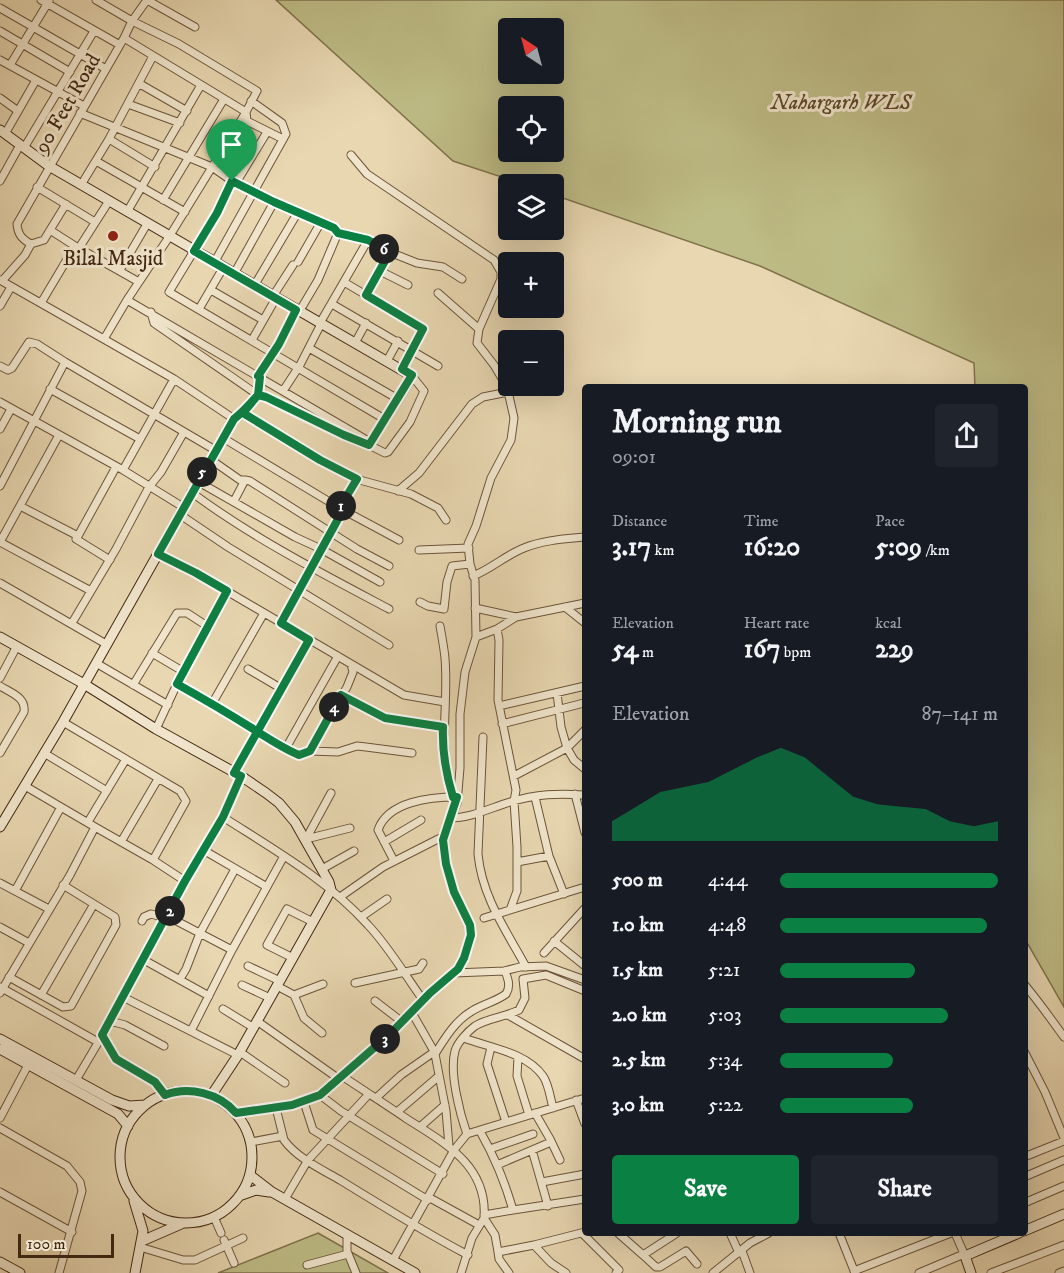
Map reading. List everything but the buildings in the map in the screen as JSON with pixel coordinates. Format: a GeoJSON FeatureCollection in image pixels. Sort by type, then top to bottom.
{"type":"FeatureCollection","features":[{"type":"Feature","properties":{"kind":"street"},"geometry":{"type":"LineString","coordinates":[[96,0],[179,44],[257,91],[185,212],[104,339]]}},
{"type":"Feature","properties":{"kind":"street"},"geometry":{"type":"LineString","coordinates":[[147,0],[195,27]]}},
{"type":"Feature","properties":{"kind":"street","name":"90 Feet Road"},"geometry":{"type":"LineString","coordinates":[[32,244],[22,239],[17,224],[132,21],[147,0]]}},
{"type":"Feature","properties":{"kind":"street"},"geometry":{"type":"LineString","coordinates":[[10,65],[46,1],[120,45]]}},
{"type":"Feature","properties":{"kind":"street"},"geometry":{"type":"LineString","coordinates":[[0,8],[106,69]]}},
{"type":"Feature","properties":{"kind":"street"},"geometry":{"type":"LineString","coordinates":[[0,182],[58,92],[94,30]]}},
{"type":"Feature","properties":{"kind":"street"},"geometry":{"type":"LineString","coordinates":[[0,31],[70,72]]}},
{"type":"Feature","properties":{"kind":"street"},"geometry":{"type":"LineString","coordinates":[[124,38],[246,112]]}},
{"type":"Feature","properties":{"kind":"street"},"geometry":{"type":"LineString","coordinates":[[81,185],[140,84],[153,56]]}},
{"type":"Feature","properties":{"kind":"street"},"geometry":{"type":"LineString","coordinates":[[0,60],[58,92],[82,110],[115,127],[212,167],[234,182],[334,228],[338,233],[368,240],[417,263],[443,267],[462,279]]}},
{"type":"Feature","properties":{"kind":"street"},"geometry":{"type":"LineString","coordinates":[[36,80],[3,132],[49,166],[412,375],[424,391],[410,422],[388,452],[378,451],[259,376],[128,300]]}},
{"type":"Feature","properties":{"kind":"street"},"geometry":{"type":"LineString","coordinates":[[140,84],[187,111]]}},
{"type":"Feature","properties":{"kind":"street"},"geometry":{"type":"LineString","coordinates":[[127,212],[201,85]]}},
{"type":"Feature","properties":{"kind":"street"},"geometry":{"type":"LineString","coordinates":[[0,98],[18,111]]}},
{"type":"Feature","properties":{"kind":"street"},"geometry":{"type":"LineString","coordinates":[[163,200],[224,99]]}},
{"type":"Feature","properties":{"kind":"street"},"geometry":{"type":"LineString","coordinates":[[214,263],[286,134],[282,123],[251,101]]}},
{"type":"Feature","properties":{"kind":"street"},"geometry":{"type":"LineString","coordinates":[[128,104],[180,123]]}},
{"type":"Feature","properties":{"kind":"street"},"geometry":{"type":"LineString","coordinates":[[246,112],[247,121],[283,139]]}},
{"type":"Feature","properties":{"kind":"street"},"geometry":{"type":"LineString","coordinates":[[267,132],[234,182],[169,292],[386,420]]}},
{"type":"Feature","properties":{"kind":"street"},"geometry":{"type":"LineString","coordinates":[[109,139],[155,166]]}},
{"type":"Feature","properties":{"kind":"street"},"geometry":{"type":"LineString","coordinates":[[351,155],[367,174],[494,260],[498,265],[501,279],[479,329],[477,343],[498,373]]}},
{"type":"Feature","properties":{"kind":"street"},"geometry":{"type":"LineString","coordinates":[[96,161],[185,212]]}},
{"type":"Feature","properties":{"kind":"street"},"geometry":{"type":"LineString","coordinates":[[37,187],[95,222]]}},
{"type":"Feature","properties":{"kind":"street"},"geometry":{"type":"LineString","coordinates":[[41,303],[109,201]]}},
{"type":"Feature","properties":{"kind":"street"},"geometry":{"type":"LineString","coordinates":[[234,274],[274,202]]}},
{"type":"Feature","properties":{"kind":"street"},"geometry":{"type":"LineString","coordinates":[[0,306],[4,283],[32,244],[44,240],[66,204]]}},
{"type":"Feature","properties":{"kind":"street"},"geometry":{"type":"LineString","coordinates":[[254,286],[298,212]]}},
{"type":"Feature","properties":{"kind":"street"},"geometry":{"type":"LineString","coordinates":[[252,340],[274,297],[321,222]]}},
{"type":"Feature","properties":{"kind":"street"},"geometry":{"type":"LineString","coordinates":[[120,270],[147,224]]}},
{"type":"Feature","properties":{"kind":"street"},"geometry":{"type":"LineString","coordinates":[[50,231],[139,282]]}},
{"type":"Feature","properties":{"kind":"street"},"geometry":{"type":"LineString","coordinates":[[1,823],[63,722],[215,450],[234,419],[243,413],[258,395],[259,376],[318,279],[338,233]]}},
{"type":"Feature","properties":{"kind":"street"},"geometry":{"type":"LineString","coordinates":[[283,391],[298,369],[368,240]]}},
{"type":"Feature","properties":{"kind":"street"},"geometry":{"type":"LineString","coordinates":[[366,295],[390,252]]}},
{"type":"Feature","properties":{"kind":"street"},"geometry":{"type":"LineString","coordinates":[[200,309],[223,268]]}},
{"type":"Feature","properties":{"kind":"street"},"geometry":{"type":"LineString","coordinates":[[380,271],[408,285]]}},
{"type":"Feature","properties":{"kind":"street"},"geometry":{"type":"LineString","coordinates":[[344,282],[423,329],[402,369]]}},
{"type":"Feature","properties":{"kind":"street"},"geometry":{"type":"LineString","coordinates":[[4,283],[174,380],[234,419]]}},
{"type":"Feature","properties":{"kind":"street"},"geometry":{"type":"LineString","coordinates":[[211,290],[263,320]]}},
{"type":"Feature","properties":{"kind":"street"},"geometry":{"type":"LineString","coordinates":[[438,293],[479,329]]}},
{"type":"Feature","properties":{"kind":"street"},"geometry":{"type":"LineString","coordinates":[[332,304],[438,366]]}},
{"type":"Feature","properties":{"kind":"street"},"geometry":{"type":"LineString","coordinates":[[151,312],[154,323],[258,395],[291,407],[344,435],[370,444]]}},
{"type":"Feature","properties":{"kind":"street"},"geometry":{"type":"LineString","coordinates":[[355,343],[366,323]]}},
{"type":"Feature","properties":{"kind":"street"},"geometry":{"type":"LineString","coordinates":[[387,361],[398,341]]}},
{"type":"Feature","properties":{"kind":"street"},"geometry":{"type":"LineString","coordinates":[[0,366],[8,370],[12,368],[26,345],[33,342],[215,450]]}},
{"type":"Feature","properties":{"kind":"street"},"geometry":{"type":"LineString","coordinates":[[309,348],[398,399]]}},
{"type":"Feature","properties":{"kind":"street"},"geometry":{"type":"LineString","coordinates":[[0,486],[65,362]]}},
{"type":"Feature","properties":{"kind":"street"},"geometry":{"type":"LineString","coordinates":[[370,444],[412,375]]}},
{"type":"Feature","properties":{"kind":"street"},"geometry":{"type":"LineString","coordinates":[[110,560],[76,539],[120,468],[141,439],[174,380]]}},
{"type":"Feature","properties":{"kind":"street"},"geometry":{"type":"LineString","coordinates":[[50,389],[141,439]]}},
{"type":"Feature","properties":{"kind":"street"},"geometry":{"type":"LineString","coordinates":[[398,491],[419,473],[472,404],[483,397],[498,394]]}},
{"type":"Feature","properties":{"kind":"street"},"geometry":{"type":"LineString","coordinates":[[236,1113],[304,1102],[320,1095],[391,1033],[411,1011],[454,973],[464,958],[471,935],[470,925],[454,892],[446,864],[444,836],[460,768],[460,714],[465,672],[476,637],[473,576],[468,544],[491,478],[511,440],[514,418],[509,396]]}},
{"type":"Feature","properties":{"kind":"street"},"geometry":{"type":"LineString","coordinates":[[0,402],[120,468],[181,510],[228,547],[389,645]]}},
{"type":"Feature","properties":{"kind":"street"},"geometry":{"type":"LineString","coordinates":[[0,429],[11,409]]}},
{"type":"Feature","properties":{"kind":"street"},"geometry":{"type":"LineString","coordinates":[[243,413],[320,460],[357,479],[411,494],[438,508],[446,520]]}},
{"type":"Feature","properties":{"kind":"street"},"geometry":{"type":"LineString","coordinates":[[72,623],[110,560],[149,487],[161,472],[184,432]]}},
{"type":"Feature","properties":{"kind":"street"},"geometry":{"type":"LineString","coordinates":[[59,435],[0,542],[91,591]]}},
{"type":"Feature","properties":{"kind":"street"},"geometry":{"type":"LineString","coordinates":[[223,438],[341,509],[399,540]]}},
{"type":"Feature","properties":{"kind":"street"},"geometry":{"type":"LineString","coordinates":[[210,459],[240,480],[245,480],[332,531],[357,549],[389,566]]}},
{"type":"Feature","properties":{"kind":"street"},"geometry":{"type":"LineString","coordinates":[[281,623],[332,531],[357,479]]}},
{"type":"Feature","properties":{"kind":"street"},"geometry":{"type":"LineString","coordinates":[[234,501],[245,480]]}},
{"type":"Feature","properties":{"kind":"street"},"geometry":{"type":"LineString","coordinates":[[197,481],[380,582]]}},
{"type":"Feature","properties":{"kind":"street"},"geometry":{"type":"LineString","coordinates":[[191,492],[222,515],[311,568],[389,609]]}},
{"type":"Feature","properties":{"kind":"street"},"geometry":{"type":"LineString","coordinates":[[20,506],[78,536]]}},
{"type":"Feature","properties":{"kind":"street"},"geometry":{"type":"LineString","coordinates":[[473,576],[484,572],[525,547],[582,537]]}},
{"type":"Feature","properties":{"kind":"street"},"geometry":{"type":"LineString","coordinates":[[419,550],[469,548]]}},
{"type":"Feature","properties":{"kind":"street"},"geometry":{"type":"LineString","coordinates":[[158,554],[196,573],[404,695],[445,702]]}},
{"type":"Feature","properties":{"kind":"street"},"geometry":{"type":"LineString","coordinates":[[420,602],[444,609],[447,582],[452,566],[470,564]]}},
{"type":"Feature","properties":{"kind":"street"},"geometry":{"type":"LineString","coordinates":[[0,583],[106,644]]}},
{"type":"Feature","properties":{"kind":"street"},"geometry":{"type":"LineString","coordinates":[[156,729],[177,684],[227,591]]}},
{"type":"Feature","properties":{"kind":"street"},"geometry":{"type":"LineString","coordinates":[[476,637],[497,629],[516,617],[582,604]]}},
{"type":"Feature","properties":{"kind":"street"},"geometry":{"type":"LineString","coordinates":[[565,607],[582,621]]}},
{"type":"Feature","properties":{"kind":"street"},"geometry":{"type":"LineString","coordinates":[[475,608],[516,617]]}},
{"type":"Feature","properties":{"kind":"street"},"geometry":{"type":"LineString","coordinates":[[133,685],[177,613],[187,613],[207,626]]}},
{"type":"Feature","properties":{"kind":"street"},"geometry":{"type":"LineString","coordinates":[[212,704],[264,613]]}},
{"type":"Feature","properties":{"kind":"street"},"geometry":{"type":"LineString","coordinates":[[440,626],[445,658],[443,727],[445,765],[455,797]]}},
{"type":"Feature","properties":{"kind":"street"},"geometry":{"type":"LineString","coordinates":[[497,629],[499,706],[516,790],[514,801],[517,891],[510,910]]}},
{"type":"Feature","properties":{"kind":"street"},"geometry":{"type":"LineString","coordinates":[[0,637],[84,684],[156,729],[238,774],[279,803],[306,839],[329,882],[331,890],[239,1053],[211,1096]]}},
{"type":"Feature","properties":{"kind":"street"},"geometry":{"type":"LineString","coordinates":[[76,1080],[144,960],[185,881],[205,851],[223,817],[238,774],[258,732],[309,640]]}},
{"type":"Feature","properties":{"kind":"street"},"geometry":{"type":"LineString","coordinates":[[0,678],[17,646]]}},
{"type":"Feature","properties":{"kind":"street"},"geometry":{"type":"LineString","coordinates":[[152,653],[184,672]]}},
{"type":"Feature","properties":{"kind":"street"},"geometry":{"type":"LineString","coordinates":[[286,748],[338,656]]}},
{"type":"Feature","properties":{"kind":"street"},"geometry":{"type":"LineString","coordinates":[[96,663],[168,705]]}},
{"type":"Feature","properties":{"kind":"street"},"geometry":{"type":"LineString","coordinates":[[310,751],[353,672],[351,664]]}},
{"type":"Feature","properties":{"kind":"street"},"geometry":{"type":"LineString","coordinates":[[248,669],[282,689]]}},
{"type":"Feature","properties":{"kind":"street"},"geometry":{"type":"LineString","coordinates":[[177,684],[299,755],[310,751],[338,752],[357,747],[412,753]]}},
{"type":"Feature","properties":{"kind":"street"},"geometry":{"type":"LineString","coordinates":[[0,686],[22,700],[25,706],[24,712],[0,753]]}},
{"type":"Feature","properties":{"kind":"street"},"geometry":{"type":"LineString","coordinates":[[499,706],[582,687]]}},
{"type":"Feature","properties":{"kind":"street"},"geometry":{"type":"LineString","coordinates":[[557,693],[567,748],[574,760],[582,767]]}},
{"type":"Feature","properties":{"kind":"street"},"geometry":{"type":"LineString","coordinates":[[341,695],[385,718],[443,727]]}},
{"type":"Feature","properties":{"kind":"street"},"geometry":{"type":"LineString","coordinates":[[502,724],[582,703]]}},
{"type":"Feature","properties":{"kind":"street"},"geometry":{"type":"LineString","coordinates":[[63,722],[180,791],[186,801],[153,860]]}},
{"type":"Feature","properties":{"kind":"street"},"geometry":{"type":"LineString","coordinates":[[514,776],[567,748],[582,733]]}},
{"type":"Feature","properties":{"kind":"street"},"geometry":{"type":"LineString","coordinates":[[483,737],[478,813],[480,872],[486,893],[523,967]]}},
{"type":"Feature","properties":{"kind":"street"},"geometry":{"type":"LineString","coordinates":[[44,753],[107,791]]}},
{"type":"Feature","properties":{"kind":"street"},"geometry":{"type":"LineString","coordinates":[[88,822],[126,759]]}},
{"type":"Feature","properties":{"kind":"street"},"geometry":{"type":"LineString","coordinates":[[122,842],[158,779]]}},
{"type":"Feature","properties":{"kind":"street"},"geometry":{"type":"LineString","coordinates":[[25,786],[185,881]]}},
{"type":"Feature","properties":{"kind":"street"},"geometry":{"type":"LineString","coordinates":[[306,839],[331,793]]}},
{"type":"Feature","properties":{"kind":"street"},"geometry":{"type":"LineString","coordinates":[[450,818],[459,818],[514,801],[553,793],[582,794]]}},
{"type":"Feature","properties":{"kind":"street"},"geometry":{"type":"LineString","coordinates":[[574,794],[582,822]]}},
{"type":"Feature","properties":{"kind":"street"},"geometry":{"type":"LineString","coordinates":[[394,861],[378,830],[380,824],[401,806],[415,801],[455,797]]}},
{"type":"Feature","properties":{"kind":"street"},"geometry":{"type":"LineString","coordinates":[[534,797],[549,856],[564,894]]}},
{"type":"Feature","properties":{"kind":"street"},"geometry":{"type":"LineString","coordinates":[[15,891],[61,807]]}},
{"type":"Feature","properties":{"kind":"street"},"geometry":{"type":"LineString","coordinates":[[223,817],[284,856],[340,897],[370,926],[423,1000]]}},
{"type":"Feature","properties":{"kind":"street"},"geometry":{"type":"LineString","coordinates":[[384,842],[421,820]]}},
{"type":"Feature","properties":{"kind":"street"},"geometry":{"type":"LineString","coordinates":[[95,827],[1,990],[100,1039],[116,1059],[155,1082],[165,1095]]}},
{"type":"Feature","properties":{"kind":"street"},"geometry":{"type":"LineString","coordinates":[[306,839],[350,828]]}},
{"type":"Feature","properties":{"kind":"street"},"geometry":{"type":"LineString","coordinates":[[340,897],[394,861],[444,836]]}},
{"type":"Feature","properties":{"kind":"street"},"geometry":{"type":"LineString","coordinates":[[205,851],[267,887]]}},
{"type":"Feature","properties":{"kind":"street"},"geometry":{"type":"LineString","coordinates":[[322,869],[354,851]]}},
{"type":"Feature","properties":{"kind":"street"},"geometry":{"type":"LineString","coordinates":[[191,1031],[232,950],[284,856]]}},
{"type":"Feature","properties":{"kind":"street"},"geometry":{"type":"LineString","coordinates":[[517,862],[549,856]]}},
{"type":"Feature","properties":{"kind":"street"},"geometry":{"type":"LineString","coordinates":[[180,980],[200,933],[235,869]]}},
{"type":"Feature","properties":{"kind":"street"},"geometry":{"type":"LineString","coordinates":[[0,882],[49,909]]}},
{"type":"Feature","properties":{"kind":"street"},"geometry":{"type":"LineString","coordinates":[[9,977],[63,1007],[71,1006],[116,925],[115,916],[63,885]]}},
{"type":"Feature","properties":{"kind":"street"},"geometry":{"type":"LineString","coordinates":[[484,918],[582,888]]}},
{"type":"Feature","properties":{"kind":"street"},"geometry":{"type":"LineString","coordinates":[[361,917],[387,899]]}},
{"type":"Feature","properties":{"kind":"street"},"geometry":{"type":"LineString","coordinates":[[40,995],[94,904]]}},
{"type":"Feature","properties":{"kind":"street"},"geometry":{"type":"LineString","coordinates":[[293,958],[267,945],[286,909],[312,922]]}},
{"type":"Feature","properties":{"kind":"street"},"geometry":{"type":"LineString","coordinates":[[543,953],[582,911]]}},
{"type":"Feature","properties":{"kind":"street"},"geometry":{"type":"LineString","coordinates":[[142,921],[144,917],[151,914],[166,917],[232,950]]}},
{"type":"Feature","properties":{"kind":"street"},"geometry":{"type":"LineString","coordinates":[[0,927],[29,944]]}},
{"type":"Feature","properties":{"kind":"street"},"geometry":{"type":"LineString","coordinates":[[554,941],[582,964]]}},
{"type":"Feature","properties":{"kind":"street"},"geometry":{"type":"LineString","coordinates":[[144,960],[209,996]]}},
{"type":"Feature","properties":{"kind":"street"},"geometry":{"type":"LineString","coordinates":[[355,983],[419,969],[423,963]]}},
{"type":"Feature","properties":{"kind":"street"},"geometry":{"type":"LineString","coordinates":[[248,966],[294,995],[304,1018],[322,1033]]}},
{"type":"Feature","properties":{"kind":"street"},"geometry":{"type":"LineString","coordinates":[[454,973],[506,971],[523,967],[546,966],[582,979]]}},
{"type":"Feature","properties":{"kind":"street"},"geometry":{"type":"LineString","coordinates":[[285,1199],[308,1161],[326,1138],[372,1096],[434,1053],[459,1020],[471,1011],[506,994],[509,981],[506,971]]}},
{"type":"Feature","properties":{"kind":"street"},"geometry":{"type":"LineString","coordinates":[[465,1136],[454,1072],[454,1054],[457,1044],[474,1026],[519,1010],[525,998],[523,979],[546,975],[582,990]]}},
{"type":"Feature","properties":{"kind":"street"},"geometry":{"type":"LineString","coordinates":[[294,995],[323,984]]}},
{"type":"Feature","properties":{"kind":"street"},"geometry":{"type":"LineString","coordinates":[[242,986],[270,998]]}},
{"type":"Feature","properties":{"kind":"street"},"geometry":{"type":"LineString","coordinates":[[1028,989],[1064,1037]]}},
{"type":"Feature","properties":{"kind":"street"},"geometry":{"type":"LineString","coordinates":[[123,997],[239,1053],[285,1083]]}},
{"type":"Feature","properties":{"kind":"street"},"geometry":{"type":"LineString","coordinates":[[375,1001],[401,1021]]}},
{"type":"Feature","properties":{"kind":"street"},"geometry":{"type":"LineString","coordinates":[[223,1009],[255,1024],[453,1147],[480,1185],[485,1207],[484,1216],[472,1238],[461,1273]]}},
{"type":"Feature","properties":{"kind":"street"},"geometry":{"type":"LineString","coordinates":[[411,1011],[434,1053],[453,1147]]}},
{"type":"Feature","properties":{"kind":"street"},"geometry":{"type":"LineString","coordinates":[[508,1015],[582,1057]]}},
{"type":"Feature","properties":{"kind":"street"},"geometry":{"type":"LineString","coordinates":[[110,1021],[124,1025],[164,1046]]}},
{"type":"Feature","properties":{"kind":"street"},"geometry":{"type":"LineString","coordinates":[[464,1038],[518,1057],[534,1068],[543,1076],[553,1108]]}},
{"type":"Feature","properties":{"kind":"street"},"geometry":{"type":"LineString","coordinates":[[0,1039],[76,1080],[108,1103],[128,1126]]}},
{"type":"Feature","properties":{"kind":"street"},"geometry":{"type":"LineString","coordinates":[[491,1047],[487,1064],[506,1122]]}},
{"type":"Feature","properties":{"kind":"street"},"geometry":{"type":"LineString","coordinates":[[0,1049],[108,1103],[129,1106],[146,1105]]}},
{"type":"Feature","properties":{"kind":"street"},"geometry":{"type":"LineString","coordinates":[[518,1057],[517,1076],[532,1114],[560,1160]]}},
{"type":"Feature","properties":{"kind":"street"},"geometry":{"type":"LineString","coordinates":[[1028,1059],[1045,1092],[1064,1139],[1028,1155]]}},
{"type":"Feature","properties":{"kind":"street"},"geometry":{"type":"LineString","coordinates":[[0,1118],[28,1065]]}},
{"type":"Feature","properties":{"kind":"street"},"geometry":{"type":"LineString","coordinates":[[397,1112],[439,1076]]}},
{"type":"Feature","properties":{"kind":"street"},"geometry":{"type":"LineString","coordinates":[[135,1273],[141,1244],[142,1224],[121,1171],[122,1138],[128,1126],[146,1105],[165,1095],[190,1091],[221,1100],[236,1113],[248,1132],[250,1142],[252,1160],[250,1175],[238,1197],[214,1217],[183,1223],[141,1244]]}},
{"type":"Feature","properties":{"kind":"street"},"geometry":{"type":"LineString","coordinates":[[320,1095],[443,1174]]}},
{"type":"Feature","properties":{"kind":"street"},"geometry":{"type":"LineString","coordinates":[[393,1260],[443,1174],[453,1147],[465,1136],[582,1099]]}},
{"type":"Feature","properties":{"kind":"street"},"geometry":{"type":"LineString","coordinates":[[576,1100],[582,1116]]}},
{"type":"Feature","properties":{"kind":"street"},"geometry":{"type":"LineString","coordinates":[[304,1102],[311,1127],[326,1138],[429,1199],[479,1225]]}},
{"type":"Feature","properties":{"kind":"street"},"geometry":{"type":"LineString","coordinates":[[420,1127],[445,1105]]}},
{"type":"Feature","properties":{"kind":"street"},"geometry":{"type":"LineString","coordinates":[[276,1108],[287,1144],[308,1161],[414,1227],[468,1255]]}},
{"type":"Feature","properties":{"kind":"street"},"geometry":{"type":"LineString","coordinates":[[0,1128],[67,1167],[80,1182],[82,1191],[59,1273]]}},
{"type":"Feature","properties":{"kind":"street"},"geometry":{"type":"LineString","coordinates":[[480,1131],[497,1165],[513,1210]]}},
{"type":"Feature","properties":{"kind":"street"},"geometry":{"type":"LineString","coordinates":[[490,1149],[534,1134]]}},
{"type":"Feature","properties":{"kind":"street"},"geometry":{"type":"LineString","coordinates":[[250,1142],[283,1136]]}},
{"type":"Feature","properties":{"kind":"street"},"geometry":{"type":"LineString","coordinates":[[497,1165],[551,1142]]}},
{"type":"Feature","properties":{"kind":"street"},"geometry":{"type":"LineString","coordinates":[[532,1150],[548,1206]]}},
{"type":"Feature","properties":{"kind":"street"},"geometry":{"type":"LineString","coordinates":[[1028,1175],[1064,1160]]}},
{"type":"Feature","properties":{"kind":"street"},"geometry":{"type":"LineString","coordinates":[[250,1175],[272,1192],[415,1273]]}},
{"type":"Feature","properties":{"kind":"street"},"geometry":{"type":"LineString","coordinates":[[542,1182],[582,1175]]}},
{"type":"Feature","properties":{"kind":"street"},"geometry":{"type":"LineString","coordinates":[[1028,1201],[1064,1186]]}},
{"type":"Feature","properties":{"kind":"street"},"geometry":{"type":"LineString","coordinates":[[238,1197],[256,1190],[272,1192]]}},
{"type":"Feature","properties":{"kind":"street"},"geometry":{"type":"LineString","coordinates":[[0,1192],[72,1232]]}},
{"type":"Feature","properties":{"kind":"street"},"geometry":{"type":"LineString","coordinates":[[132,1196],[142,1208],[157,1216],[183,1223]]}},
{"type":"Feature","properties":{"kind":"street"},"geometry":{"type":"LineString","coordinates":[[484,1216],[582,1200]]}},
{"type":"Feature","properties":{"kind":"street"},"geometry":{"type":"LineString","coordinates":[[1028,1229],[1064,1214]]}},
{"type":"Feature","properties":{"kind":"street"},"geometry":{"type":"LineString","coordinates":[[484,1216],[495,1235],[499,1259],[509,1273]]}},
{"type":"Feature","properties":{"kind":"street"},"geometry":{"type":"LineString","coordinates":[[214,1217],[234,1263]]}},
{"type":"Feature","properties":{"kind":"street"},"geometry":{"type":"LineString","coordinates":[[498,1252],[582,1232]]}},
{"type":"Feature","properties":{"kind":"street"},"geometry":{"type":"LineString","coordinates":[[347,1234],[346,1246],[356,1273]]}},
{"type":"Feature","properties":{"kind":"street"},"geometry":{"type":"LineString","coordinates":[[587,1236],[619,1272]]}},
{"type":"Feature","properties":{"kind":"street"},"geometry":{"type":"LineString","coordinates":[[621,1236],[656,1267],[660,1267],[686,1251],[697,1264]]}},
{"type":"Feature","properties":{"kind":"street"},"geometry":{"type":"LineString","coordinates":[[643,1255],[672,1236]]}},
{"type":"Feature","properties":{"kind":"street"},"geometry":{"type":"LineString","coordinates":[[732,1236],[750,1273]]}},
{"type":"Feature","properties":{"kind":"street"},"geometry":{"type":"LineString","coordinates":[[713,1273],[750,1243],[763,1236]]}},
{"type":"Feature","properties":{"kind":"street"},"geometry":{"type":"LineString","coordinates":[[840,1236],[854,1272],[945,1236]]}},
{"type":"Feature","properties":{"kind":"street"},"geometry":{"type":"LineString","coordinates":[[954,1236],[971,1273]]}},
{"type":"Feature","properties":{"kind":"street"},"geometry":{"type":"LineString","coordinates":[[919,1273],[1012,1236]]}},
{"type":"Feature","properties":{"kind":"street"},"geometry":{"type":"LineString","coordinates":[[141,1244],[183,1260],[195,1260],[224,1240],[243,1238]]}},
{"type":"Feature","properties":{"kind":"street"},"geometry":{"type":"LineString","coordinates":[[534,1245],[551,1263],[566,1273]]}},
{"type":"Feature","properties":{"kind":"street"},"geometry":{"type":"LineString","coordinates":[[991,1273],[1064,1245]]}},
{"type":"Feature","properties":{"kind":"street"},"geometry":{"type":"LineString","coordinates":[[307,1264],[348,1254]]}},
{"type":"Feature","properties":{"kind":"street"},"geometry":{"type":"LineString","coordinates":[[0,1262],[20,1273]]}},
{"type":"Feature","properties":{"kind":"street"},"geometry":{"type":"LineString","coordinates":[[1059,1273],[1064,1271]]}},
{"type":"Feature","properties":{"kind":"green space","name":"Nahargarh WLS"},"geometry":{"type":"Polygon","coordinates":[[[276,0],[1064,0],[1064,1007],[1028,944],[1028,384],[975,384],[974,363],[760,266],[564,198],[564,174],[498,176],[453,161],[276,0]]]}},
{"type":"Feature","properties":{"kind":"green space"},"geometry":{"type":"Polygon","coordinates":[[[318,1233],[388,1273],[218,1273],[318,1233]]]}},
{"type":"Feature","properties":{"kind":"place","name":"Bilal Masjid"},"geometry":{"type":"Point","coordinates":[113,236]}},
{"type":"Feature","properties":{"kind":"route"},"geometry":{"type":"LineString","coordinates":[[232,181],[217,213],[194,251],[296,310],[279,344],[258,376],[260,377],[258,395],[243,413],[297,447],[357,479],[340,507],[343,510],[332,531],[281,623],[309,640],[258,732],[234,773],[241,776],[223,817],[205,851],[185,881],[102,1035],[116,1059],[155,1082],[165,1095],[179,1091],[200,1092],[221,1100],[236,1113],[292,1105],[320,1095],[391,1033],[430,993],[458,969],[471,935],[470,925],[454,892],[446,864],[443,840],[457,797],[453,797],[448,781],[444,759],[443,727],[385,718],[341,695],[310,751],[299,755],[293,753],[258,732],[223,710],[177,684],[227,591],[158,554],[234,419],[243,413],[251,403],[258,395],[291,407],[344,435],[369,445],[412,375],[402,369],[423,329],[366,295],[390,252],[368,240],[338,233],[334,228],[232,181]]}}]}
